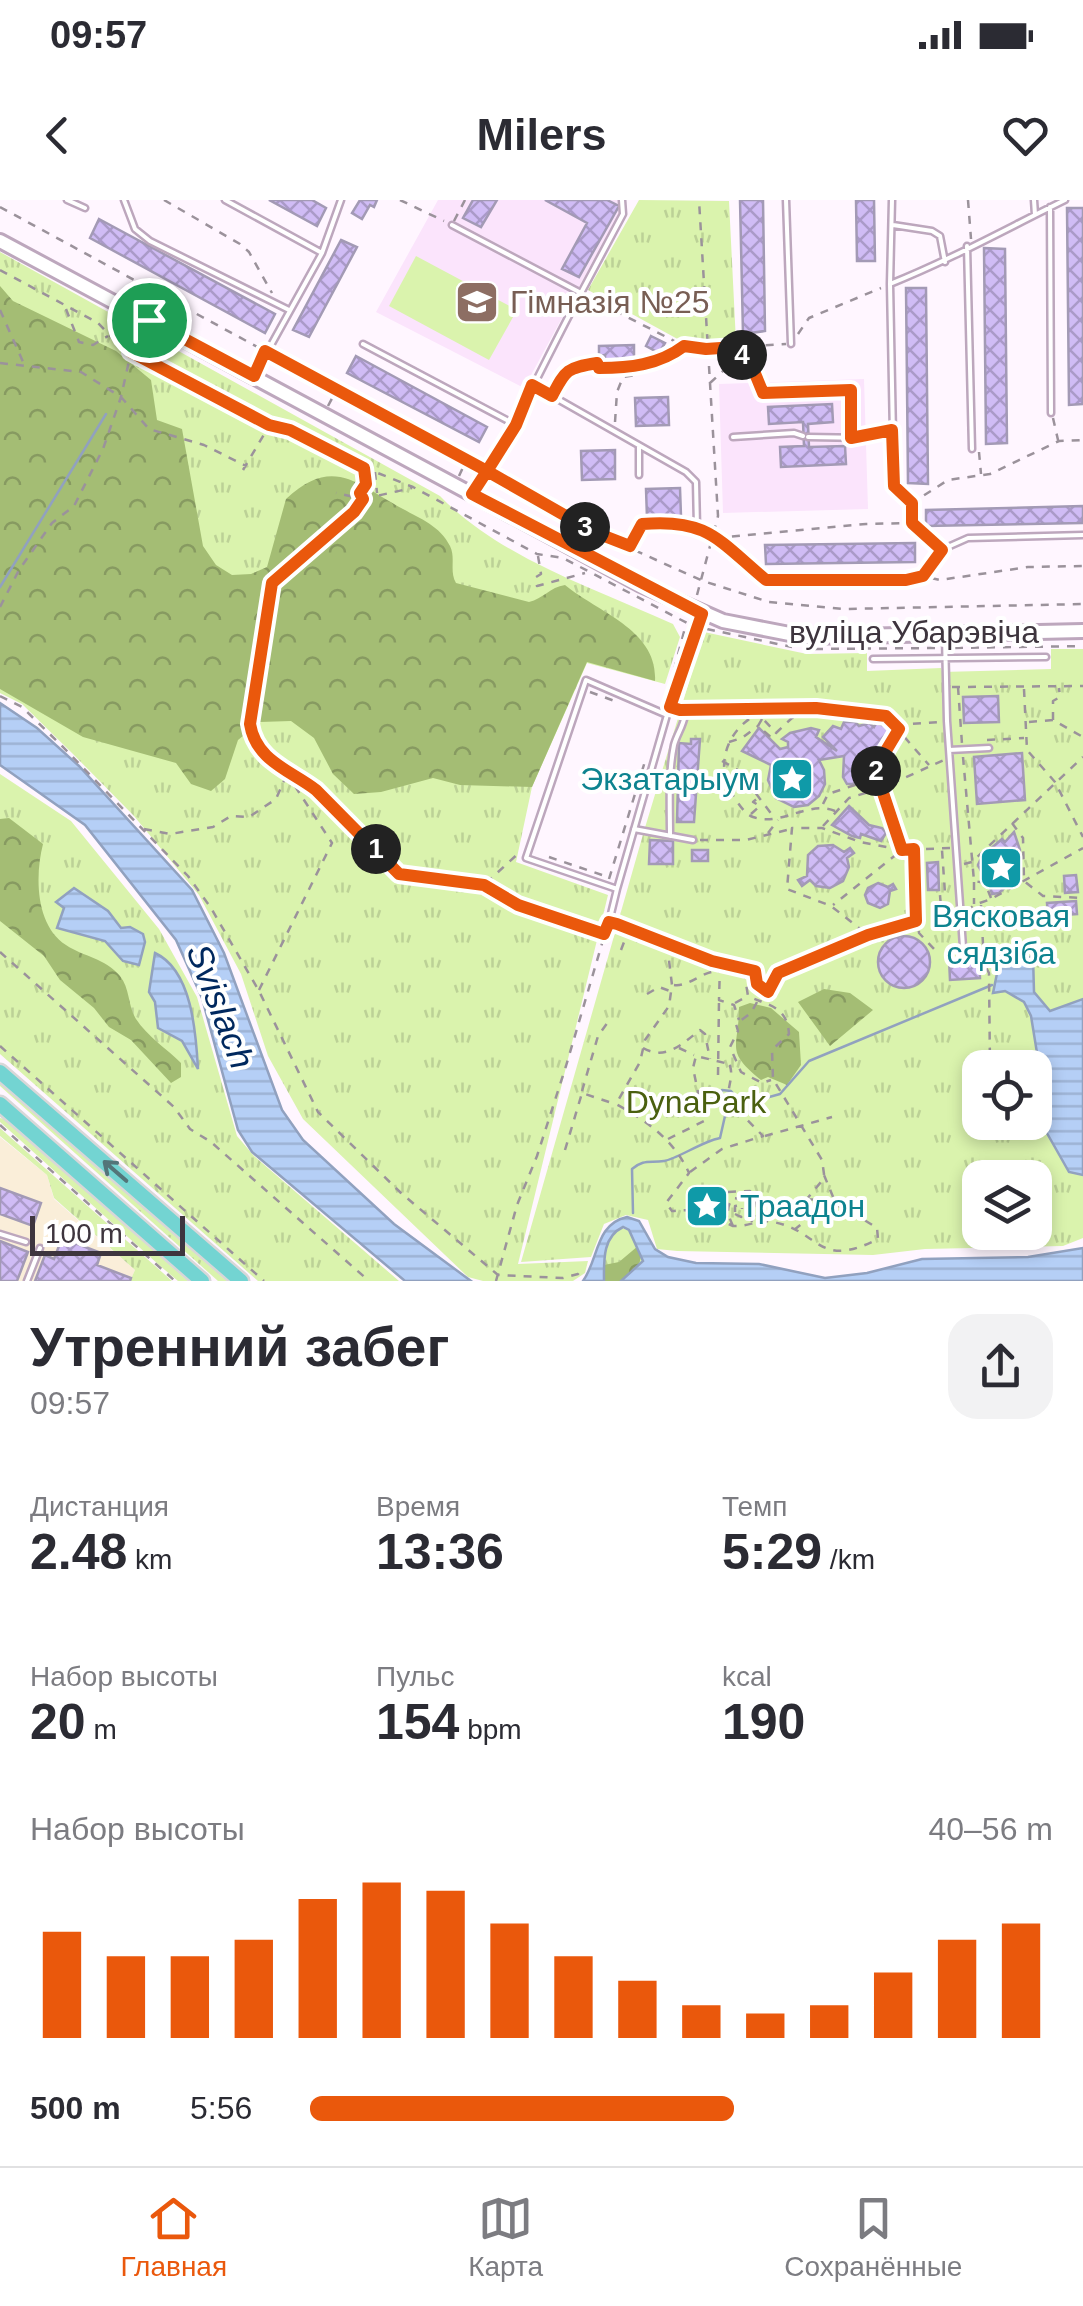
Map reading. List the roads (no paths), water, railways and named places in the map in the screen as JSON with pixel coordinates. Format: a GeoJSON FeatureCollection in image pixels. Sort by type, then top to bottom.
{"type":"FeatureCollection","features":[{"type":"Feature","properties":{"kind":"main road","name":"вуліца Убарэвіча"},"geometry":{"type":"LineString","coordinates":[[0,241],[472,494],[693,620],[806,637],[945,642],[1083,632]]}},
{"type":"Feature","properties":{"kind":"main road"},"geometry":{"type":"LineString","coordinates":[[0,1072],[241,1281]]}},
{"type":"Feature","properties":{"kind":"main road"},"geometry":{"type":"LineString","coordinates":[[1,1106],[202,1281]]}},
{"type":"Feature","properties":{"kind":"lane"},"geometry":{"type":"LineString","coordinates":[[67,200],[85,208]]}},
{"type":"Feature","properties":{"kind":"lane"},"geometry":{"type":"LineString","coordinates":[[124,200],[135,229],[150,241],[289,310]]}},
{"type":"Feature","properties":{"kind":"lane"},"geometry":{"type":"LineString","coordinates":[[225,200],[322,252]]}},
{"type":"Feature","properties":{"kind":"lane"},"geometry":{"type":"LineString","coordinates":[[254,376],[322,252],[341,200]]}},
{"type":"Feature","properties":{"kind":"lane"},"geometry":{"type":"LineString","coordinates":[[472,494],[516,425],[532,385],[623,214],[622,200]]}},
{"type":"Feature","properties":{"kind":"lane"},"geometry":{"type":"LineString","coordinates":[[786,200],[791,344]]}},
{"type":"Feature","properties":{"kind":"lane"},"geometry":{"type":"LineString","coordinates":[[892,200],[894,486]]}},
{"type":"Feature","properties":{"kind":"lane"},"geometry":{"type":"LineString","coordinates":[[1034,200],[1034,215]]}},
{"type":"Feature","properties":{"kind":"lane"},"geometry":{"type":"LineString","coordinates":[[890,284],[945,262],[969,246],[1065,200]]}},
{"type":"Feature","properties":{"kind":"lane"},"geometry":{"type":"LineString","coordinates":[[1050,207],[1051,413]]}},
{"type":"Feature","properties":{"kind":"lane"},"geometry":{"type":"LineString","coordinates":[[893,224],[940,236],[945,262]]}},
{"type":"Feature","properties":{"kind":"lane"},"geometry":{"type":"LineString","coordinates":[[452,225],[580,293]]}},
{"type":"Feature","properties":{"kind":"lane"},"geometry":{"type":"LineString","coordinates":[[969,246],[972,449]]}},
{"type":"Feature","properties":{"kind":"lane"},"geometry":{"type":"LineString","coordinates":[[363,344],[516,425]]}},
{"type":"Feature","properties":{"kind":"lane"},"geometry":{"type":"LineString","coordinates":[[552,396],[564,372],[597,363]]}},
{"type":"Feature","properties":{"kind":"lane"},"geometry":{"type":"LineString","coordinates":[[532,385],[686,472],[696,482],[697,527]]}},
{"type":"Feature","properties":{"kind":"lane"},"geometry":{"type":"LineString","coordinates":[[733,437],[794,433],[851,438],[892,430]]}},
{"type":"Feature","properties":{"kind":"lane"},"geometry":{"type":"LineString","coordinates":[[639,447],[639,475]]}},
{"type":"Feature","properties":{"kind":"lane"},"geometry":{"type":"LineString","coordinates":[[766,580],[906,580],[923,576],[942,550],[968,538],[1083,536]]}},
{"type":"Feature","properties":{"kind":"lane"},"geometry":{"type":"LineString","coordinates":[[609,922],[693,620]]}},
{"type":"Feature","properties":{"kind":"lane"},"geometry":{"type":"LineString","coordinates":[[945,642],[963,947]]}},
{"type":"Feature","properties":{"kind":"lane"},"geometry":{"type":"LineString","coordinates":[[873,659],[1046,657]]}},
{"type":"Feature","properties":{"kind":"lane"},"geometry":{"type":"LineString","coordinates":[[616,890],[526,858],[527,849],[586,680],[668,715]]}},
{"type":"Feature","properties":{"kind":"lane"},"geometry":{"type":"LineString","coordinates":[[670,707],[694,710]]}},
{"type":"Feature","properties":{"kind":"lane"},"geometry":{"type":"LineString","coordinates":[[670,836],[671,771],[675,740],[684,727],[685,715]]}},
{"type":"Feature","properties":{"kind":"lane"},"geometry":{"type":"LineString","coordinates":[[949,754],[962,749],[990,748]]}},
{"type":"Feature","properties":{"kind":"lane"},"geometry":{"type":"LineString","coordinates":[[634,829],[693,840]]}},
{"type":"Feature","properties":{"kind":"lane"},"geometry":{"type":"LineString","coordinates":[[0,1234],[26,1242]]}},
{"type":"Feature","properties":{"kind":"lane"},"geometry":{"type":"LineString","coordinates":[[27,1281],[40,1248]]}},
{"type":"Feature","properties":{"kind":"water","name":"Svislach"},"geometry":{"type":"Polygon","coordinates":[[[0,703],[37,728],[79,766],[192,890],[224,953],[282,1110],[303,1140],[394,1224],[471,1281],[405,1281],[252,1152],[238,1130],[202,998],[176,940],[85,825],[0,765],[0,703]]]}},
{"type":"Feature","properties":{"kind":"water"},"geometry":{"type":"Polygon","coordinates":[[[74,888],[108,911],[121,928],[130,927],[143,934],[145,942],[139,965],[123,961],[105,941],[57,928],[64,908],[56,902],[74,888]]]}},
{"type":"Feature","properties":{"kind":"water"},"geometry":{"type":"Polygon","coordinates":[[[1009,952],[1020,964],[1033,955],[1034,992],[1050,1011],[1083,999],[1083,1175],[1069,1172],[1051,1140],[1052,1050],[1037,1050],[1031,1016],[1024,1002],[1005,991],[993,993],[1001,954],[1009,952]]]}},
{"type":"Feature","properties":{"kind":"water"},"geometry":{"type":"Polygon","coordinates":[[[155,953],[177,973],[190,1004],[198,1069],[182,1041],[158,1028],[155,1002],[149,992],[155,953]]]}},
{"type":"Feature","properties":{"kind":"water"},"geometry":{"type":"Polygon","coordinates":[[[627,1217],[639,1221],[655,1249],[668,1257],[696,1263],[759,1264],[825,1278],[867,1273],[922,1259],[1028,1257],[1083,1248],[1083,1281],[621,1281],[643,1261],[629,1230],[623,1227],[608,1243],[604,1281],[583,1281],[603,1235],[627,1217]]]}},
{"type":"Feature","properties":{"kind":"waterway"},"geometry":{"type":"LineString","coordinates":[[0,587],[106,414]]}},
{"type":"Feature","properties":{"kind":"waterway"},"geometry":{"type":"LineString","coordinates":[[633,1213],[632,1169],[643,1163],[669,1160],[720,1138],[725,1116],[719,1104],[722,1090],[731,1091],[743,1105],[753,1094],[762,1099],[780,1094],[809,1061],[992,985]]}},
{"type":"Feature","properties":{"kind":"place","name":"Гімназія №25"},"geometry":{"type":"Point","coordinates":[477,302]}},
{"type":"Feature","properties":{"kind":"place","name":"Экзатарыум"},"geometry":{"type":"Point","coordinates":[792,779]}},
{"type":"Feature","properties":{"kind":"place","name":"Вясковая сядзіба"},"geometry":{"type":"Point","coordinates":[1001,868]}},
{"type":"Feature","properties":{"kind":"place","name":"Траадон"},"geometry":{"type":"Point","coordinates":[707,1206]}},
{"type":"Feature","properties":{"kind":"park label","name":"DynaPark"},"geometry":{"type":"Point","coordinates":[696,1102]}}]}
